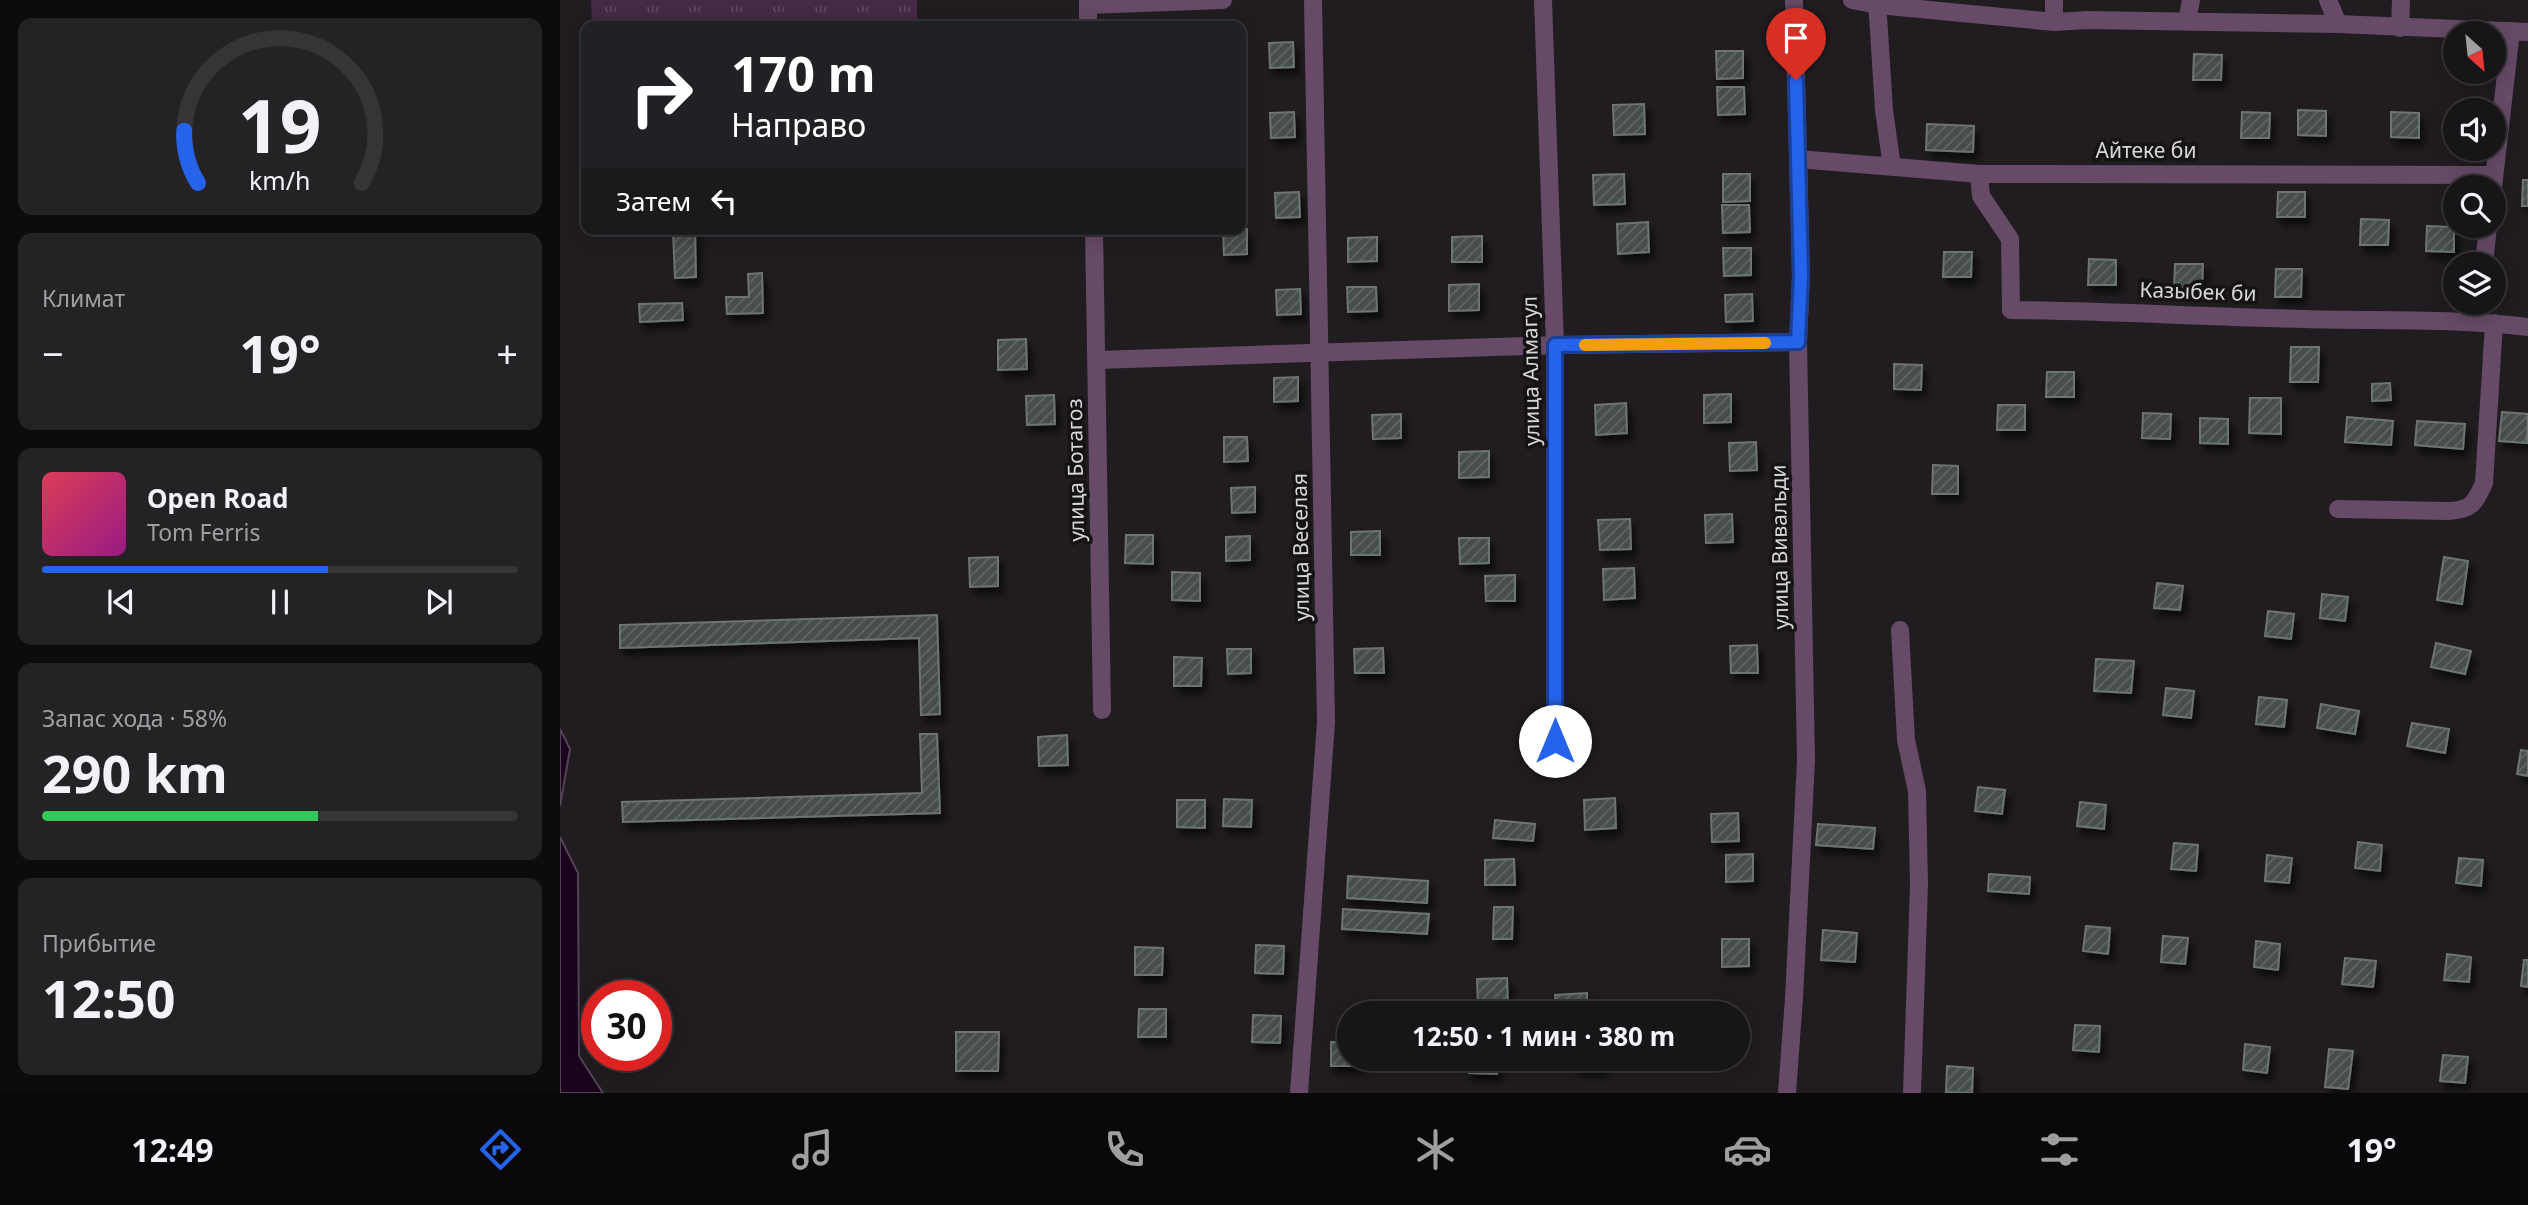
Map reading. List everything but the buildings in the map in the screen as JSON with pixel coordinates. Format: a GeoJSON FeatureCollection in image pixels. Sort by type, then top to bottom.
{"type":"FeatureCollection","features":[{"type":"Feature","properties":{"kind":"street"},"geometry":{"type":"LineString","coordinates":[[1088,21],[1088,2],[1223,0]]}},
{"type":"Feature","properties":{"kind":"street","name":"улица Веселая"},"geometry":{"type":"LineString","coordinates":[[1299,1093],[1326,722],[1313,0]]}},
{"type":"Feature","properties":{"kind":"street","name":"улица Алмагул"},"geometry":{"type":"LineString","coordinates":[[1543,0],[1555,345],[1555,741]]}},
{"type":"Feature","properties":{"kind":"street","name":"улица Вивальди"},"geometry":{"type":"LineString","coordinates":[[1787,1093],[1807,760],[1798,342],[1801,275],[1794,0]]}},
{"type":"Feature","properties":{"kind":"street"},"geometry":{"type":"LineString","coordinates":[[1852,0],[2054,22],[2338,24],[2519,32],[2494,175]]}},
{"type":"Feature","properties":{"kind":"street"},"geometry":{"type":"LineString","coordinates":[[2054,0],[2054,22]]}},
{"type":"Feature","properties":{"kind":"street"},"geometry":{"type":"LineString","coordinates":[[2187,21],[2191,0]]}},
{"type":"Feature","properties":{"kind":"street"},"geometry":{"type":"LineString","coordinates":[[2328,0],[2338,24]]}},
{"type":"Feature","properties":{"kind":"street"},"geometry":{"type":"LineString","coordinates":[[2400,0],[2400,28]]}},
{"type":"Feature","properties":{"kind":"street"},"geometry":{"type":"LineString","coordinates":[[1878,3],[1884,110],[1892,167]]}},
{"type":"Feature","properties":{"kind":"street","name":"Айтеке би"},"geometry":{"type":"LineString","coordinates":[[1798,159],[1979,174],[2443,180]]}},
{"type":"Feature","properties":{"kind":"street","name":"Казыбек би"},"geometry":{"type":"LineString","coordinates":[[1979,174],[1981,195],[2010,239],[2011,310],[2302,319],[2483,315],[2528,327]]}},
{"type":"Feature","properties":{"kind":"street","name":"улица Ботагоз"},"geometry":{"type":"LineString","coordinates":[[1094,235],[1102,710]]}},
{"type":"Feature","properties":{"kind":"street"},"geometry":{"type":"LineString","coordinates":[[2338,509],[2448,511],[2463,510],[2476,500],[2484,483],[2483,315]]}},
{"type":"Feature","properties":{"kind":"street"},"geometry":{"type":"LineString","coordinates":[[1097,360],[1555,345],[1798,342]]}},
{"type":"Feature","properties":{"kind":"street"},"geometry":{"type":"LineString","coordinates":[[1900,630],[1906,740],[1917,791],[1919,885],[1912,1093]]}},
{"type":"Feature","properties":{"kind":"green space"},"geometry":{"type":"Polygon","coordinates":[[[591,0],[917,0],[917,21],[592,21],[591,0]]]}},
{"type":"Feature","properties":{"kind":"shaded area"},"geometry":{"type":"Polygon","coordinates":[[[560,729],[570,749],[560,806],[560,729]]]}},
{"type":"Feature","properties":{"kind":"shaded area"},"geometry":{"type":"Polygon","coordinates":[[[560,837],[578,873],[581,1071],[589,1071],[603,1093],[560,1093],[560,837]]]}},
{"type":"Feature","properties":{"kind":"slow traffic"},"geometry":{"type":"LineString","coordinates":[[1585,345],[1765,343]]}},
{"type":"Feature","properties":{"kind":"route"},"geometry":{"type":"LineString","coordinates":[[1555,741],[1555,345],[1798,342],[1801,275],[1796,80]]}}]}
